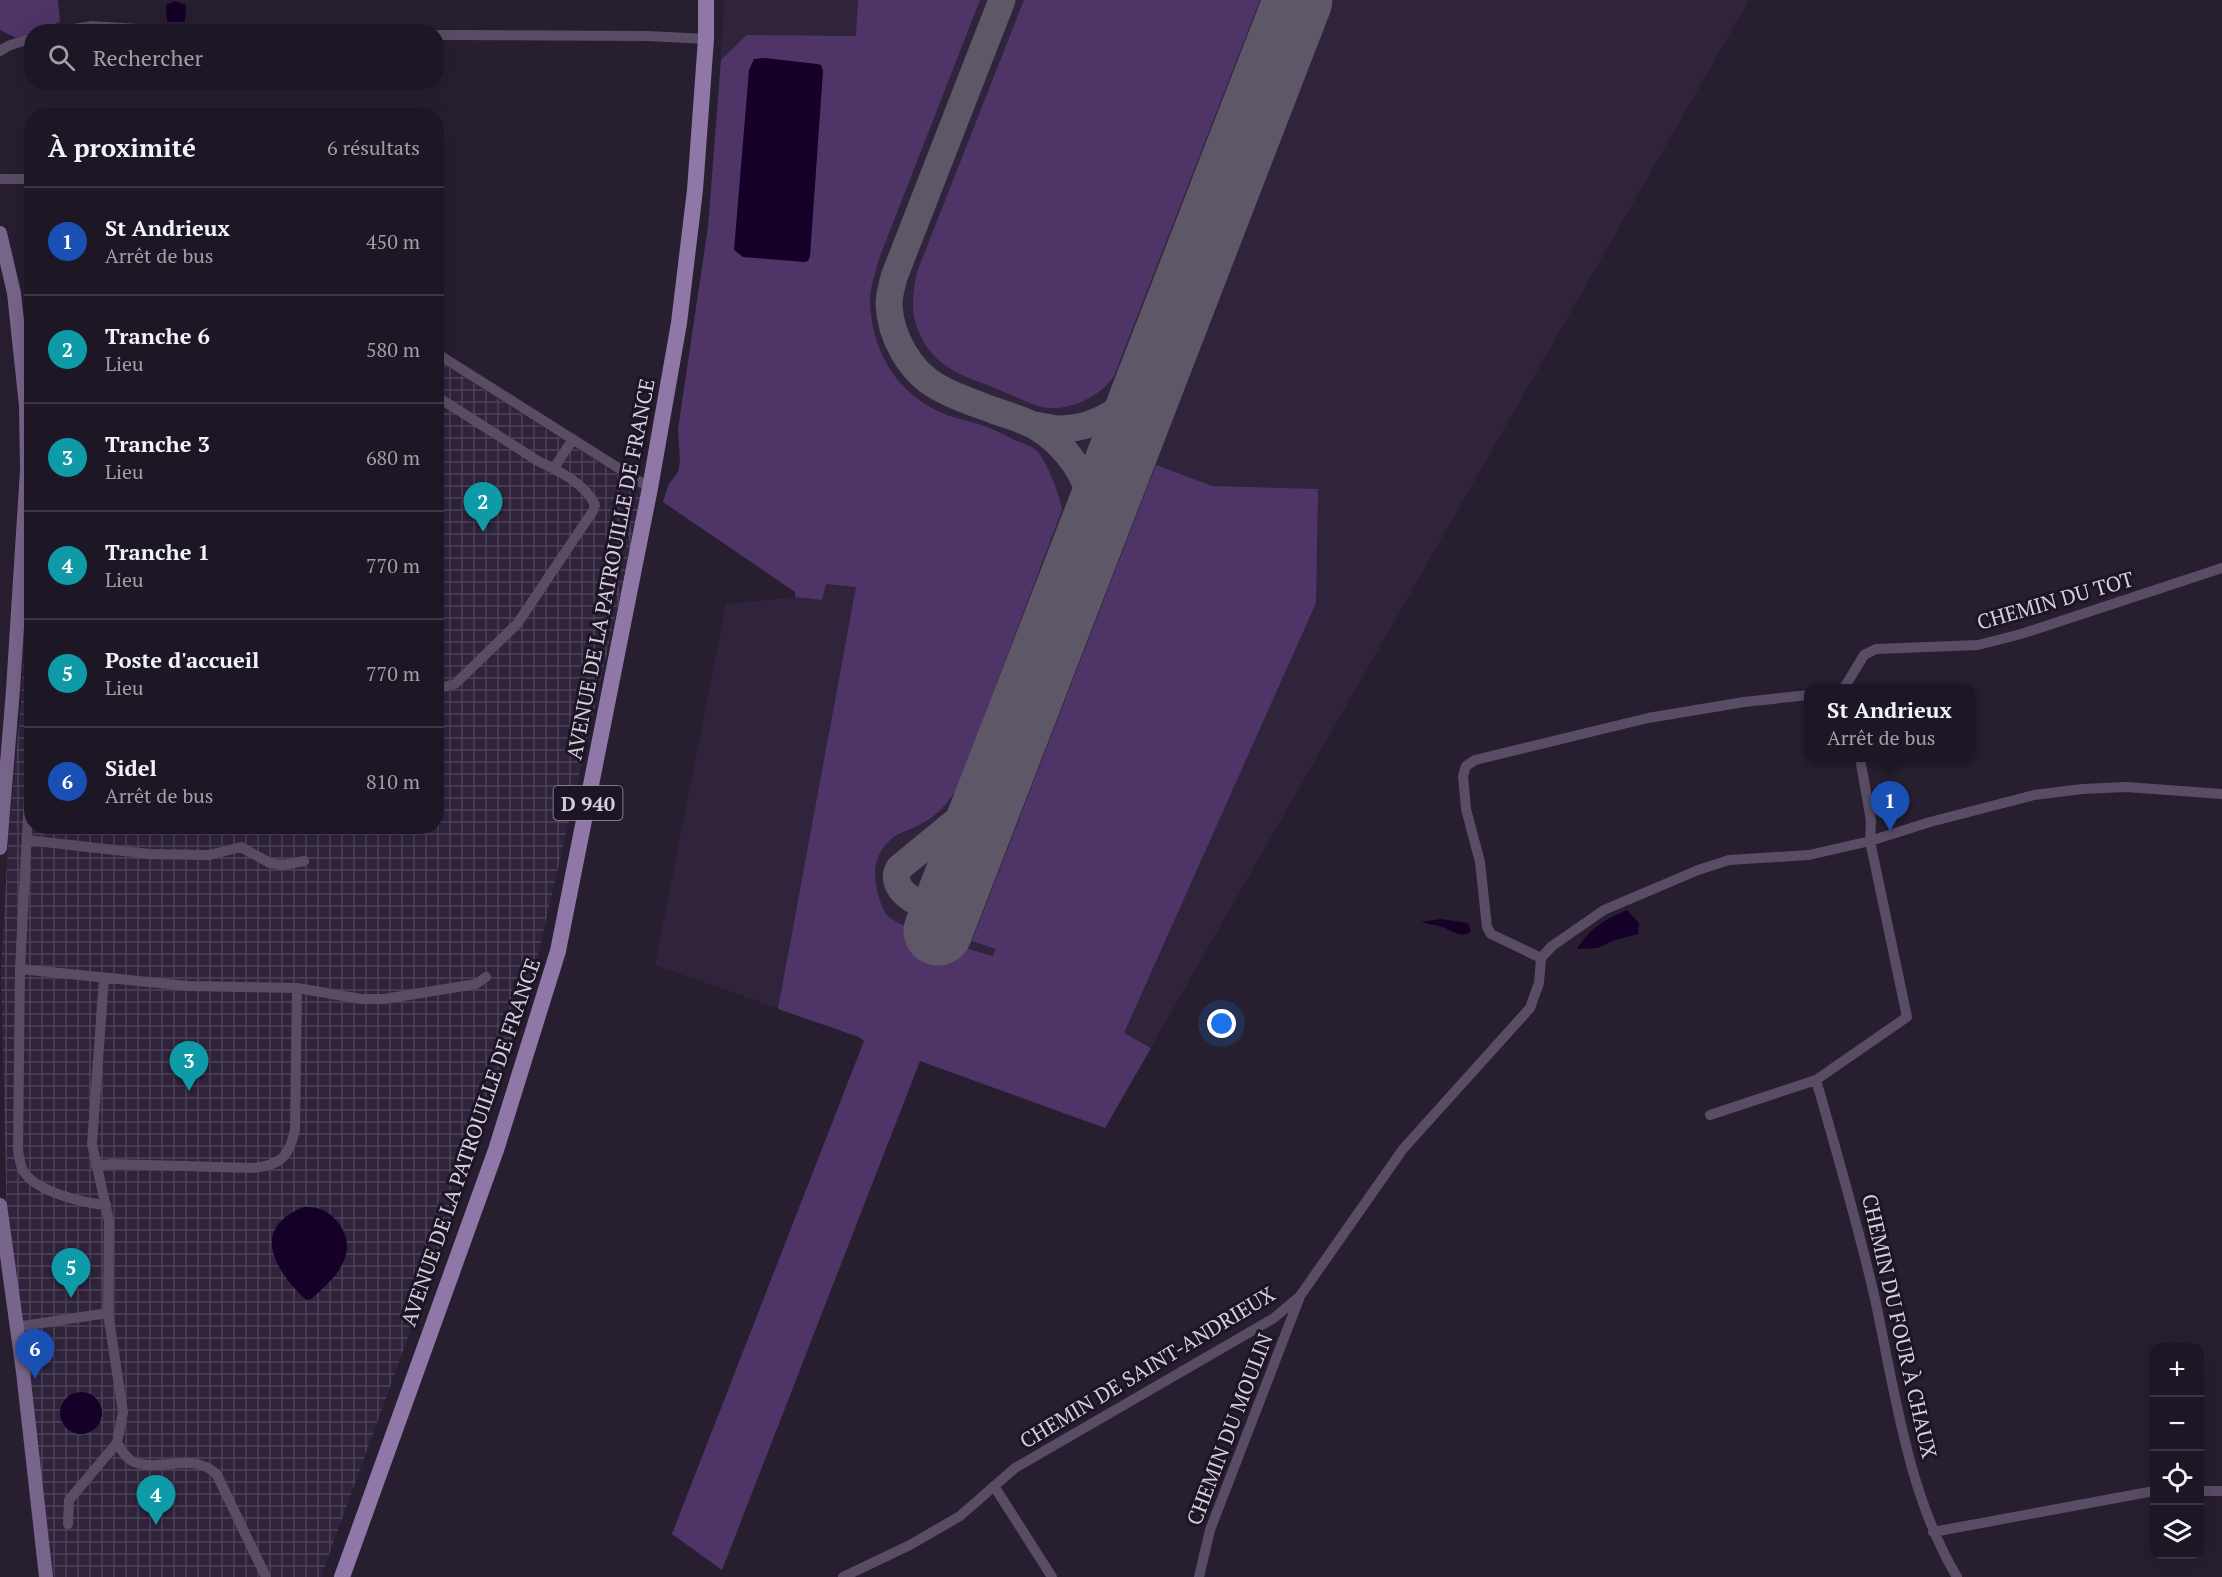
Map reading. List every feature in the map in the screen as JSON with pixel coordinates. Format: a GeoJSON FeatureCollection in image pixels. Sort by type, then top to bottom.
{"type":"FeatureCollection","features":[{"type":"Feature","properties":{"kind":"main road","name":"AVENUE DE LA PATROUILLE DE FRANCE"},"geometry":{"type":"LineString","coordinates":[[342,1577],[496,1150],[558,951],[650,488],[679,323],[695,190],[706,39],[706,0]]}},
{"type":"Feature","properties":{"kind":"street"},"geometry":{"type":"LineString","coordinates":[[444,35],[648,36],[706,39]]}},
{"type":"Feature","properties":{"kind":"street"},"geometry":{"type":"LineString","coordinates":[[2,47],[24,40]]}},
{"type":"Feature","properties":{"kind":"street"},"geometry":{"type":"LineString","coordinates":[[0,179],[24,179]]}},
{"type":"Feature","properties":{"kind":"street"},"geometry":{"type":"LineString","coordinates":[[0,233],[15,299],[24,387]]}},
{"type":"Feature","properties":{"kind":"street"},"geometry":{"type":"LineString","coordinates":[[444,358],[650,488]]}},
{"type":"Feature","properties":{"kind":"street"},"geometry":{"type":"LineString","coordinates":[[444,401],[538,461],[554,468],[590,493],[595,505],[517,624],[455,684],[444,687]]}},
{"type":"Feature","properties":{"kind":"street"},"geometry":{"type":"LineString","coordinates":[[554,468],[573,439]]}},
{"type":"Feature","properties":{"kind":"street"},"geometry":{"type":"LineString","coordinates":[[0,848],[14,690],[24,521]]}},
{"type":"Feature","properties":{"kind":"street","name":"CHEMIN DU TOT"},"geometry":{"type":"LineString","coordinates":[[1846,684],[1864,655],[1876,649],[1978,645],[2020,634],[2222,568]]}},
{"type":"Feature","properties":{"kind":"street"},"geometry":{"type":"LineString","coordinates":[[1804,696],[1744,702],[1648,718],[1475,759],[1466,766],[1463,776],[1466,809],[1480,862],[1487,927],[1491,934],[1541,958],[1551,946],[1604,910],[1698,870],[1729,860],[1809,855],[1870,841],[1930,822],[2034,795],[2082,789],[2126,788],[2193,794],[2222,794]]}},
{"type":"Feature","properties":{"kind":"street"},"geometry":{"type":"LineString","coordinates":[[1710,1115],[1816,1080],[1907,1017],[1870,841],[1871,821],[1861,762]]}},
{"type":"Feature","properties":{"kind":"street"},"geometry":{"type":"LineString","coordinates":[[27,834],[20,969],[18,1150],[20,1163],[24,1172],[42,1187],[91,1203],[106,1205]]}},
{"type":"Feature","properties":{"kind":"street"},"geometry":{"type":"LineString","coordinates":[[27,840],[150,854],[209,855],[241,847],[270,862],[283,865],[304,861]]}},
{"type":"Feature","properties":{"kind":"street","name":"CHEMIN DE SAINT-ANDRIEUX"},"geometry":{"type":"LineString","coordinates":[[843,1577],[910,1545],[960,1516],[1015,1468],[1274,1318],[1300,1296],[1403,1149],[1530,1008],[1539,983],[1541,958]]}},
{"type":"Feature","properties":{"kind":"street"},"geometry":{"type":"LineString","coordinates":[[20,969],[188,986],[297,988],[361,999],[384,999],[476,984],[486,977]]}},
{"type":"Feature","properties":{"kind":"street"},"geometry":{"type":"LineString","coordinates":[[68,1524],[69,1500],[117,1443],[123,1412],[108,1313],[110,1261],[106,1205],[92,1144],[104,978]]}},
{"type":"Feature","properties":{"kind":"street"},"geometry":{"type":"LineString","coordinates":[[96,1166],[111,1164],[253,1168],[279,1162],[292,1143],[295,1130],[297,988]]}},
{"type":"Feature","properties":{"kind":"street","name":"CHEMIN DU FOUR À CHAUX"},"geometry":{"type":"LineString","coordinates":[[1816,1080],[1869,1276],[1903,1435],[1933,1532],[1957,1577]]}},
{"type":"Feature","properties":{"kind":"street"},"geometry":{"type":"LineString","coordinates":[[0,1205],[46,1577]]}},
{"type":"Feature","properties":{"kind":"street","name":"CHEMIN DU MOULIN"},"geometry":{"type":"LineString","coordinates":[[1199,1577],[1210,1530],[1300,1296]]}},
{"type":"Feature","properties":{"kind":"street"},"geometry":{"type":"LineString","coordinates":[[16,1327],[108,1313]]}},
{"type":"Feature","properties":{"kind":"street"},"geometry":{"type":"LineString","coordinates":[[117,1443],[132,1461],[143,1464],[177,1462],[210,1468],[217,1475],[266,1577]]}},
{"type":"Feature","properties":{"kind":"street"},"geometry":{"type":"LineString","coordinates":[[994,1486],[1052,1577]]}},
{"type":"Feature","properties":{"kind":"street"},"geometry":{"type":"LineString","coordinates":[[2204,1491],[2222,1491]]}},
{"type":"Feature","properties":{"kind":"street"},"geometry":{"type":"LineString","coordinates":[[1933,1532],[2150,1492]]}},
{"type":"Feature","properties":{"kind":"shaded area"},"geometry":{"type":"Polygon","coordinates":[[[0,0],[58,0],[60,22],[24,24],[24,35],[16,38],[0,30],[0,0]]]}},
{"type":"Feature","properties":{"kind":"shaded area"},"geometry":{"type":"Polygon","coordinates":[[[724,0],[1749,0],[1105,1128],[920,1061],[722,1570],[672,1534],[864,1041],[859,1037],[655,965],[726,604],[795,597],[795,592],[663,502],[669,484],[678,472],[680,462],[678,429],[708,227],[716,143],[724,0]]]}},
{"type":"Feature","properties":{"kind":"shaded area"},"geometry":{"type":"Polygon","coordinates":[[[858,0],[980,0],[880,256],[871,289],[872,320],[882,355],[902,384],[915,397],[952,417],[987,427],[1035,449],[1049,471],[1062,510],[957,788],[937,813],[927,821],[893,838],[879,855],[875,877],[877,891],[886,914],[904,926],[919,932],[993,956],[996,949],[972,941],[1156,465],[1212,486],[1318,489],[1316,603],[1124,1033],[1151,1048],[1105,1128],[920,1061],[722,1570],[672,1534],[864,1041],[859,1037],[778,1009],[856,587],[826,584],[822,600],[795,597],[795,592],[663,502],[669,484],[678,472],[680,462],[678,429],[708,227],[721,60],[747,35],[856,36],[858,0]]]}},
{"type":"Feature","properties":{"kind":"shaded area"},"geometry":{"type":"Polygon","coordinates":[[[1024,0],[1260,0],[1114,376],[1108,384],[1091,397],[1059,408],[1032,404],[949,368],[924,343],[915,323],[913,309],[917,272],[1024,0]]]}},
{"type":"Feature","properties":{"kind":"shaded area"},"geometry":{"type":"Polygon","coordinates":[[[175,1],[186,5],[185,22],[167,22],[166,5],[175,1]]]}},
{"type":"Feature","properties":{"kind":"shaded area"},"geometry":{"type":"Polygon","coordinates":[[[765,58],[817,64],[821,65],[823,71],[810,256],[808,261],[804,262],[743,257],[734,250],[749,70],[754,59],[765,58]]]}},
{"type":"Feature","properties":{"kind":"shaded area"},"geometry":{"type":"Polygon","coordinates":[[[444,364],[644,491],[531,986],[461,1191],[321,1577],[54,1577],[7,1226],[1,970],[9,829],[24,652],[24,834],[444,834],[444,364]]]}},
{"type":"Feature","properties":{"kind":"shaded area"},"geometry":{"type":"Polygon","coordinates":[[[1627,910],[1639,923],[1638,934],[1612,941],[1598,948],[1577,949],[1587,935],[1599,925],[1627,910]]]}},
{"type":"Feature","properties":{"kind":"shaded area"},"geometry":{"type":"Polygon","coordinates":[[[1441,919],[1468,923],[1471,931],[1461,935],[1421,922],[1441,919]]]}},
{"type":"Feature","properties":{"kind":"shaded area"},"geometry":{"type":"Polygon","coordinates":[[[304,1207],[320,1209],[332,1216],[340,1225],[347,1247],[345,1257],[335,1275],[311,1299],[306,1300],[295,1289],[277,1263],[272,1238],[277,1226],[287,1216],[304,1207]]]}},
{"type":"Feature","properties":{"kind":"shaded area"},"geometry":{"type":"Polygon","coordinates":[[[81,1392],[96,1398],[102,1413],[96,1428],[81,1434],[66,1428],[60,1413],[66,1398],[81,1392]]]}},
{"type":"Feature","properties":{"kind":"taxiway"},"geometry":{"type":"LineString","coordinates":[[1002,0],[894,277],[889,301],[890,316],[903,352],[910,363],[928,380],[944,391],[1035,426],[1057,442],[1075,464],[1087,488],[1091,501],[1092,521],[1089,542]]}},
{"type":"Feature","properties":{"kind":"taxiway"},"geometry":{"type":"LineString","coordinates":[[1033,425],[1055,429],[1076,428],[1102,419],[1125,405],[1153,376]]}},
{"type":"Feature","properties":{"kind":"taxiway"},"geometry":{"type":"LineString","coordinates":[[952,897],[940,906],[933,907],[917,902],[902,891],[898,884],[896,876],[899,868],[983,799],[997,780]]}},
{"type":"Feature","properties":{"kind":"runway"},"geometry":{"type":"LineString","coordinates":[[938,931],[1298,0]]}},
{"type":"Feature","properties":{"kind":"place","name":"Tranche 6"},"geometry":{"type":"Point","coordinates":[483,532]}},
{"type":"Feature","properties":{"kind":"place","name":"St Andrieux"},"geometry":{"type":"Point","coordinates":[1890,831]}},
{"type":"Feature","properties":{"kind":"place","name":"Tranche 3"},"geometry":{"type":"Point","coordinates":[189,1091]}},
{"type":"Feature","properties":{"kind":"place","name":"Poste d'accueil"},"geometry":{"type":"Point","coordinates":[71,1298]}},
{"type":"Feature","properties":{"kind":"place","name":"Sidel"},"geometry":{"type":"Point","coordinates":[35,1379]}},
{"type":"Feature","properties":{"kind":"place","name":"Tranche 1"},"geometry":{"type":"Point","coordinates":[156,1525]}}]}
